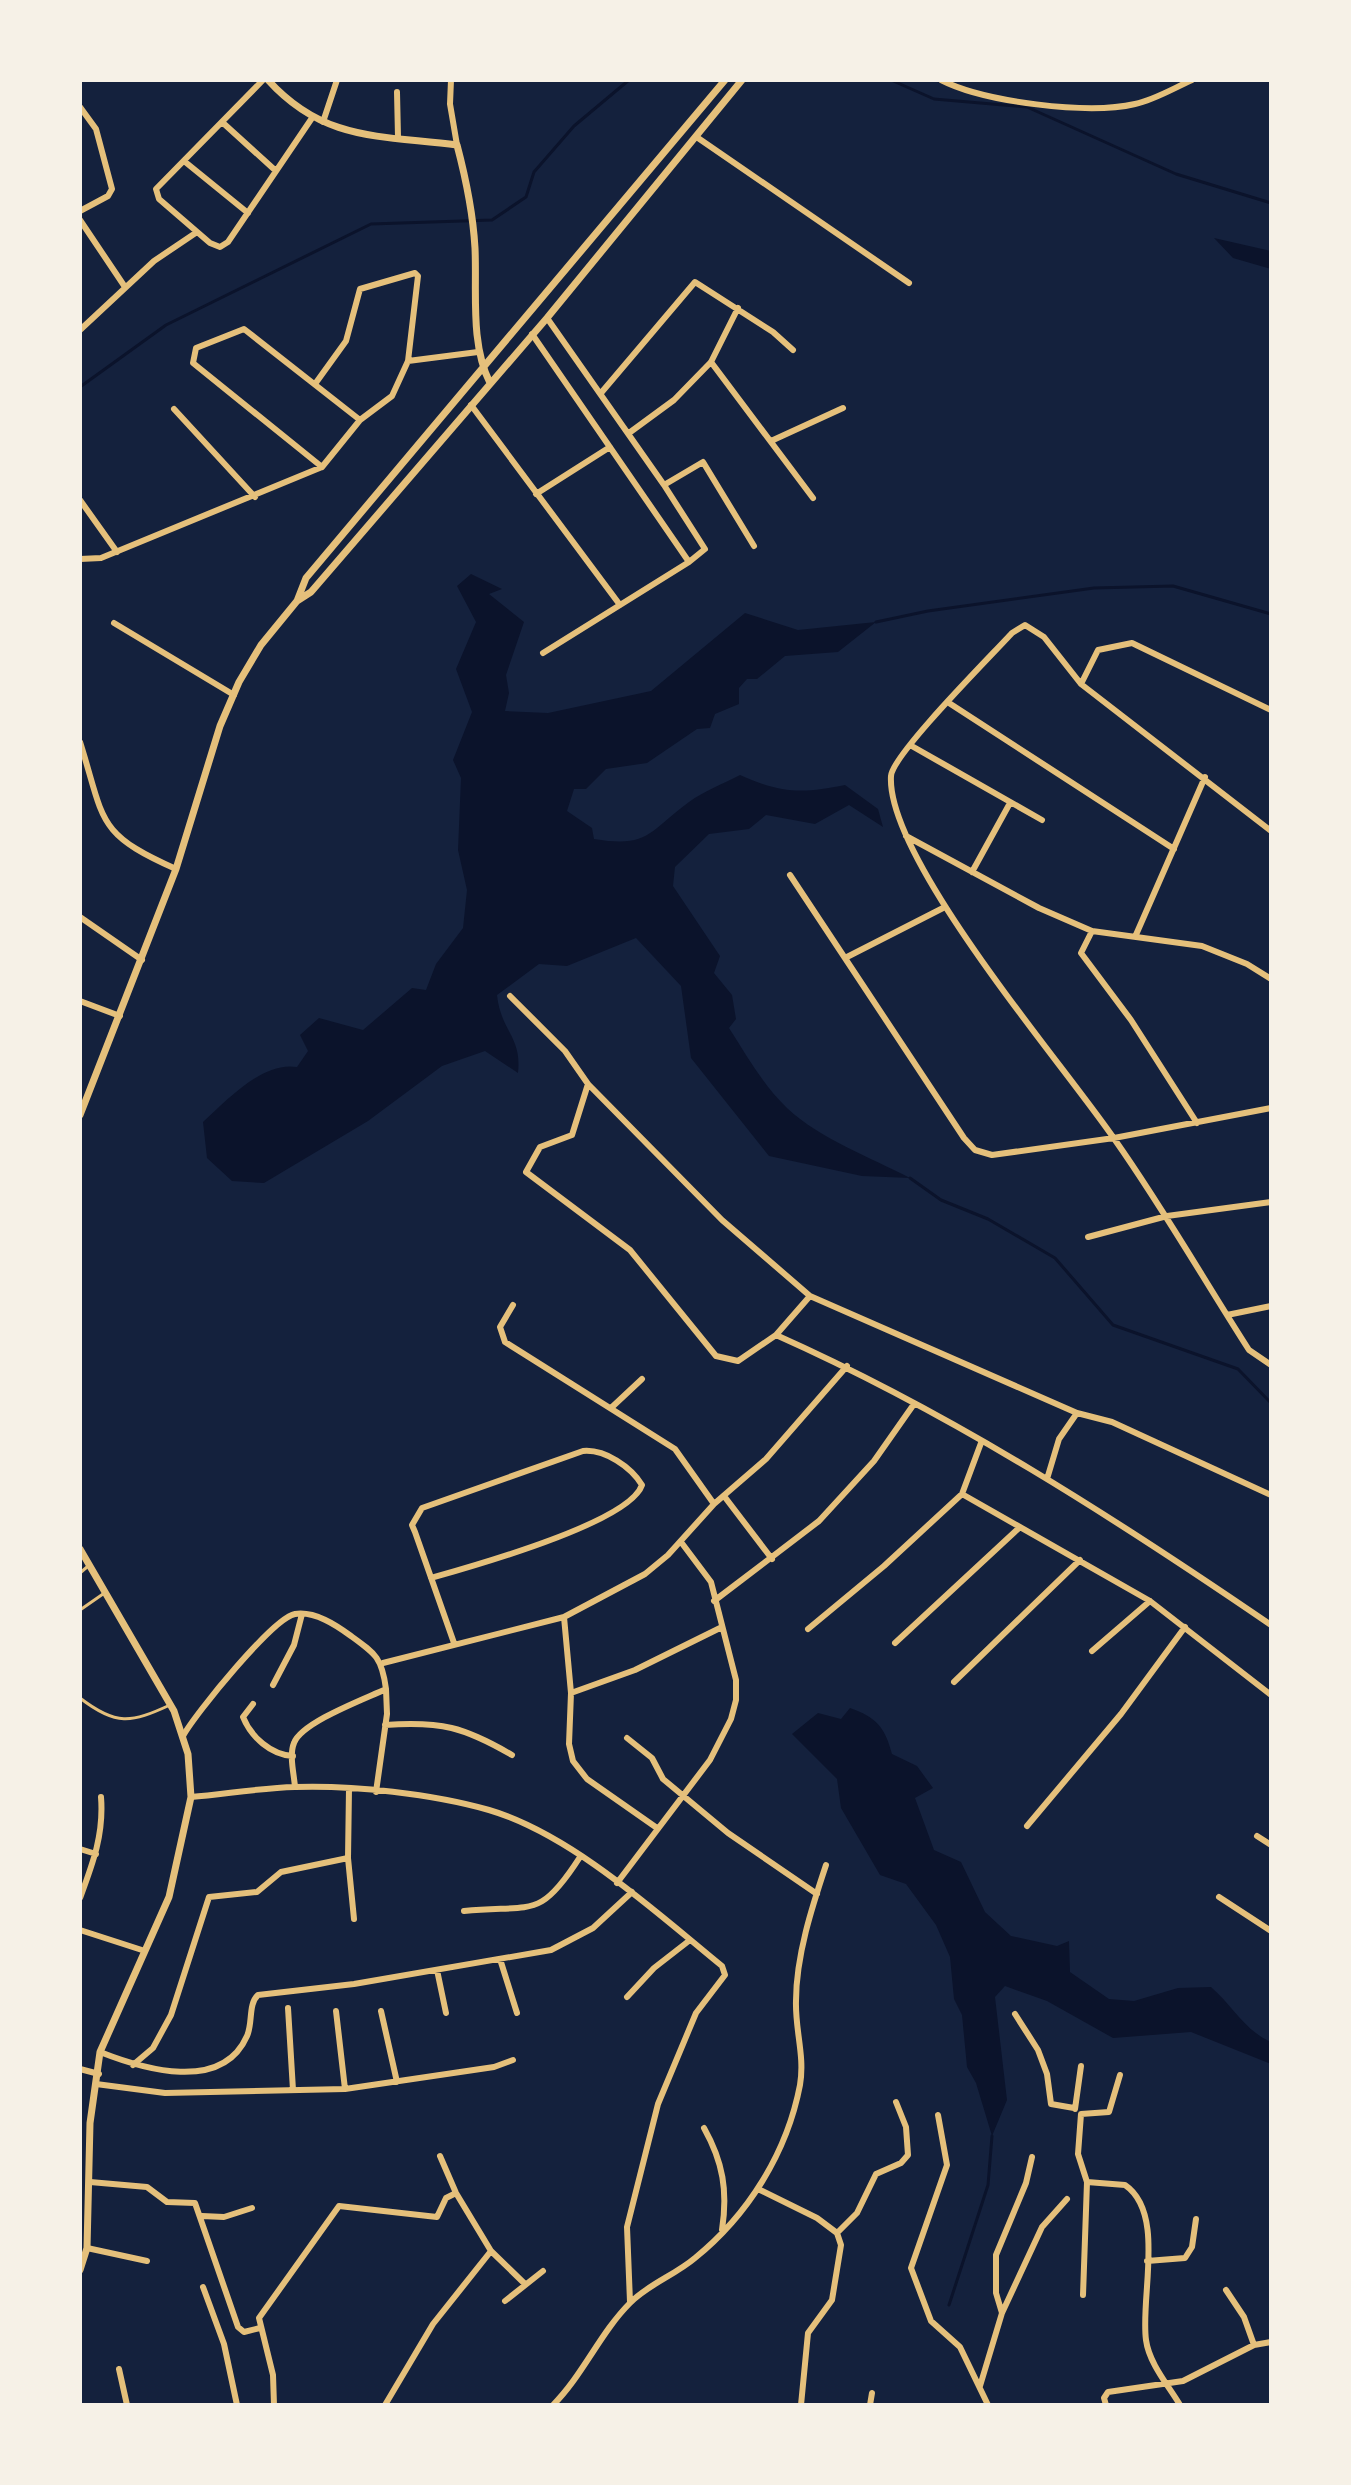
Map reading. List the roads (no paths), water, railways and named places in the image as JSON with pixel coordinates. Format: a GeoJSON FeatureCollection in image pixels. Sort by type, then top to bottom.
{"type":"FeatureCollection","features":[{"type":"Feature","properties":{"kind":"street"},"geometry":{"type":"LineString","coordinates":[[312,118],[228,242],[220,247],[197,232],[159,199],[156,189],[266,80],[312,118],[323,123],[360,134],[457,145]]}},
{"type":"Feature","properties":{"kind":"street"},"geometry":{"type":"LineString","coordinates":[[323,123],[337,80]]}},
{"type":"Feature","properties":{"kind":"street"},"geometry":{"type":"LineString","coordinates":[[451,80],[450,104],[468,186],[475,244],[478,352],[490,383]]}},
{"type":"Feature","properties":{"kind":"street"},"geometry":{"type":"LineString","coordinates":[[80,1115],[84,1096],[120,1016],[176,869],[220,726],[261,645],[297,601],[306,578],[725,80]]}},
{"type":"Feature","properties":{"kind":"street"},"geometry":{"type":"LineString","coordinates":[[297,601],[311,592],[547,318],[698,138],[742,80]]}},
{"type":"Feature","properties":{"kind":"street"},"geometry":{"type":"LineString","coordinates":[[941,80],[961,90],[1050,106],[1133,105],[1192,80]]}},
{"type":"Feature","properties":{"kind":"street"},"geometry":{"type":"LineString","coordinates":[[397,92],[398,137]]}},
{"type":"Feature","properties":{"kind":"street"},"geometry":{"type":"LineString","coordinates":[[80,107],[96,129],[112,189],[108,196],[80,211]]}},
{"type":"Feature","properties":{"kind":"street"},"geometry":{"type":"LineString","coordinates":[[222,122],[276,171]]}},
{"type":"Feature","properties":{"kind":"street"},"geometry":{"type":"LineString","coordinates":[[698,138],[909,283]]}},
{"type":"Feature","properties":{"kind":"street"},"geometry":{"type":"LineString","coordinates":[[184,161],[248,213]]}},
{"type":"Feature","properties":{"kind":"street"},"geometry":{"type":"LineString","coordinates":[[648,175],[659,184]]}},
{"type":"Feature","properties":{"kind":"street"},"geometry":{"type":"LineString","coordinates":[[80,220],[125,287]]}},
{"type":"Feature","properties":{"kind":"street"},"geometry":{"type":"LineString","coordinates":[[80,330],[154,261],[197,232]]}},
{"type":"Feature","properties":{"kind":"street"},"geometry":{"type":"LineString","coordinates":[[80,559],[101,558],[117,552],[322,467],[360,420],[392,396],[408,361],[418,279],[415,273],[360,289],[346,341],[315,384]]}},
{"type":"Feature","properties":{"kind":"street"},"geometry":{"type":"LineString","coordinates":[[601,393],[692,284],[699,282],[793,350]]}},
{"type":"Feature","properties":{"kind":"street"},"geometry":{"type":"LineString","coordinates":[[629,433],[674,400],[711,362],[738,308]]}},
{"type":"Feature","properties":{"kind":"street"},"geometry":{"type":"LineString","coordinates":[[80,316],[88,322]]}},
{"type":"Feature","properties":{"kind":"street"},"geometry":{"type":"LineString","coordinates":[[543,653],[705,549],[629,433],[547,318]]}},
{"type":"Feature","properties":{"kind":"street"},"geometry":{"type":"LineString","coordinates":[[322,467],[193,363],[192,355],[196,348],[240,328],[360,420]]}},
{"type":"Feature","properties":{"kind":"street"},"geometry":{"type":"LineString","coordinates":[[532,334],[689,562]]}},
{"type":"Feature","properties":{"kind":"street"},"geometry":{"type":"LineString","coordinates":[[408,361],[478,352]]}},
{"type":"Feature","properties":{"kind":"street"},"geometry":{"type":"LineString","coordinates":[[711,362],[813,498]]}},
{"type":"Feature","properties":{"kind":"street"},"geometry":{"type":"LineString","coordinates":[[471,405],[620,605]]}},
{"type":"Feature","properties":{"kind":"street"},"geometry":{"type":"LineString","coordinates":[[771,441],[843,408]]}},
{"type":"Feature","properties":{"kind":"street"},"geometry":{"type":"LineString","coordinates":[[174,409],[255,497]]}},
{"type":"Feature","properties":{"kind":"street"},"geometry":{"type":"LineString","coordinates":[[536,494],[610,447]]}},
{"type":"Feature","properties":{"kind":"street"},"geometry":{"type":"LineString","coordinates":[[664,485],[703,462],[754,546]]}},
{"type":"Feature","properties":{"kind":"street"},"geometry":{"type":"LineString","coordinates":[[80,500],[117,552]]}},
{"type":"Feature","properties":{"kind":"street"},"geometry":{"type":"LineString","coordinates":[[114,623],[234,695]]}},
{"type":"Feature","properties":{"kind":"street"},"geometry":{"type":"LineString","coordinates":[[1271,831],[1081,684],[1044,637],[1025,625],[1012,633],[910,745],[894,765],[891,776],[905,836],[945,907],[1114,1138],[1167,1216],[1249,1350],[1271,1365]]}},
{"type":"Feature","properties":{"kind":"street"},"geometry":{"type":"LineString","coordinates":[[1081,684],[1098,650],[1132,643],[1271,710]]}},
{"type":"Feature","properties":{"kind":"street"},"geometry":{"type":"LineString","coordinates":[[949,703],[1174,849]]}},
{"type":"Feature","properties":{"kind":"street"},"geometry":{"type":"LineString","coordinates":[[80,742],[102,819],[117,838],[176,869]]}},
{"type":"Feature","properties":{"kind":"street"},"geometry":{"type":"LineString","coordinates":[[910,745],[1042,820]]}},
{"type":"Feature","properties":{"kind":"street"},"geometry":{"type":"LineString","coordinates":[[1135,937],[1205,777]]}},
{"type":"Feature","properties":{"kind":"street"},"geometry":{"type":"LineString","coordinates":[[972,872],[1010,803]]}},
{"type":"Feature","properties":{"kind":"street"},"geometry":{"type":"LineString","coordinates":[[905,836],[1039,908],[1092,931],[1202,946],[1247,964],[1271,979]]}},
{"type":"Feature","properties":{"kind":"street"},"geometry":{"type":"LineString","coordinates":[[790,875],[964,1138],[975,1150],[992,1155],[1114,1138],[1271,1108]]}},
{"type":"Feature","properties":{"kind":"street"},"geometry":{"type":"LineString","coordinates":[[845,958],[945,907]]}},
{"type":"Feature","properties":{"kind":"street"},"geometry":{"type":"LineString","coordinates":[[80,917],[142,960]]}},
{"type":"Feature","properties":{"kind":"street"},"geometry":{"type":"LineString","coordinates":[[1092,931],[1081,953],[1131,1020],[1197,1123]]}},
{"type":"Feature","properties":{"kind":"street"},"geometry":{"type":"LineString","coordinates":[[510,996],[565,1051],[588,1084],[722,1220],[810,1296],[1077,1413],[1112,1422],[1271,1495]]}},
{"type":"Feature","properties":{"kind":"street"},"geometry":{"type":"LineString","coordinates":[[80,1001],[120,1016]]}},
{"type":"Feature","properties":{"kind":"street"},"geometry":{"type":"LineString","coordinates":[[588,1084],[572,1135],[540,1147],[526,1172],[630,1250],[716,1356],[738,1361],[776,1335],[810,1296]]}},
{"type":"Feature","properties":{"kind":"street"},"geometry":{"type":"LineString","coordinates":[[1088,1237],[1167,1216],[1271,1202]]}},
{"type":"Feature","properties":{"kind":"street"},"geometry":{"type":"LineString","coordinates":[[513,1305],[500,1327],[505,1342],[675,1449],[714,1504]]}},
{"type":"Feature","properties":{"kind":"street"},"geometry":{"type":"LineString","coordinates":[[1227,1315],[1271,1306]]}},
{"type":"Feature","properties":{"kind":"street"},"geometry":{"type":"LineString","coordinates":[[776,1335],[847,1366],[1047,1479],[1142,1536],[1271,1625]]}},
{"type":"Feature","properties":{"kind":"street"},"geometry":{"type":"LineString","coordinates":[[383,1663],[564,1617],[645,1574],[681,1542],[714,1504],[766,1459],[847,1366]]}},
{"type":"Feature","properties":{"kind":"street"},"geometry":{"type":"LineString","coordinates":[[611,1408],[642,1379]]}},
{"type":"Feature","properties":{"kind":"street"},"geometry":{"type":"LineString","coordinates":[[714,1601],[819,1521],[874,1461],[914,1404]]}},
{"type":"Feature","properties":{"kind":"street"},"geometry":{"type":"LineString","coordinates":[[1047,1479],[1059,1439],[1077,1413]]}},
{"type":"Feature","properties":{"kind":"street"},"geometry":{"type":"LineString","coordinates":[[808,1629],[884,1566],[962,1494],[981,1443]]}},
{"type":"Feature","properties":{"kind":"street"},"geometry":{"type":"LineString","coordinates":[[431,1578],[519,1553],[563,1535],[624,1503],[639,1492],[642,1485],[629,1470],[610,1457],[592,1450],[583,1451],[429,1505],[416,1513],[412,1525],[454,1643]]}},
{"type":"Feature","properties":{"kind":"street"},"geometry":{"type":"LineString","coordinates":[[962,1494],[1150,1601],[1271,1695]]}},
{"type":"Feature","properties":{"kind":"street"},"geometry":{"type":"LineString","coordinates":[[724,1496],[772,1559]]}},
{"type":"Feature","properties":{"kind":"street"},"geometry":{"type":"LineString","coordinates":[[895,1643],[1019,1528]]}},
{"type":"Feature","properties":{"kind":"street"},"geometry":{"type":"LineString","coordinates":[[617,1883],[717,1749],[736,1700],[736,1680],[720,1628],[711,1582],[681,1542]]}},
{"type":"Feature","properties":{"kind":"street"},"geometry":{"type":"LineString","coordinates":[[80,1549],[170,1705],[183,1736],[191,1797],[169,1897],[100,2052],[90,2123],[87,2248],[80,2270]]}},
{"type":"Feature","properties":{"kind":"street"},"geometry":{"type":"LineString","coordinates":[[954,1682],[1080,1560]]}},
{"type":"Feature","properties":{"kind":"street"},"geometry":{"type":"LineString","coordinates":[[1092,1651],[1150,1601]]}},
{"type":"Feature","properties":{"kind":"street"},"geometry":{"type":"LineString","coordinates":[[183,1736],[194,1715],[269,1633],[289,1616],[302,1614],[339,1627],[383,1663],[385,1725],[376,1792]]}},
{"type":"Feature","properties":{"kind":"street"},"geometry":{"type":"LineString","coordinates":[[273,1685],[294,1645],[302,1614]]}},
{"type":"Feature","properties":{"kind":"street"},"geometry":{"type":"LineString","coordinates":[[564,1617],[571,1693],[569,1744],[573,1761],[587,1779],[657,1828]]}},
{"type":"Feature","properties":{"kind":"street"},"geometry":{"type":"LineString","coordinates":[[1027,1826],[1121,1714],[1185,1627]]}},
{"type":"Feature","properties":{"kind":"street"},"geometry":{"type":"LineString","coordinates":[[571,1693],[635,1670],[720,1628]]}},
{"type":"Feature","properties":{"kind":"street"},"geometry":{"type":"LineString","coordinates":[[295,1787],[294,1744],[304,1730],[386,1689]]}},
{"type":"Feature","properties":{"kind":"street"},"geometry":{"type":"LineString","coordinates":[[253,1704],[244,1715],[246,1724],[266,1746],[293,1756]]}},
{"type":"Feature","properties":{"kind":"street"},"geometry":{"type":"LineString","coordinates":[[385,1725],[446,1724],[473,1733],[512,1755]]}},
{"type":"Feature","properties":{"kind":"street"},"geometry":{"type":"LineString","coordinates":[[627,1738],[652,1758],[663,1779],[728,1833],[817,1894]]}},
{"type":"Feature","properties":{"kind":"street"},"geometry":{"type":"LineString","coordinates":[[191,1797],[295,1787],[349,1789],[490,1810],[529,1827],[632,1892],[725,1970],[725,1975],[696,2013],[658,2104],[627,2227],[630,2302]]}},
{"type":"Feature","properties":{"kind":"street"},"geometry":{"type":"LineString","coordinates":[[349,1789],[348,1858],[354,1919]]}},
{"type":"Feature","properties":{"kind":"street"},"geometry":{"type":"LineString","coordinates":[[80,1898],[103,1823],[101,1797]]}},
{"type":"Feature","properties":{"kind":"street"},"geometry":{"type":"LineString","coordinates":[[1257,1836],[1271,1845]]}},
{"type":"Feature","properties":{"kind":"street"},"geometry":{"type":"LineString","coordinates":[[80,1849],[96,1854]]}},
{"type":"Feature","properties":{"kind":"street"},"geometry":{"type":"LineString","coordinates":[[464,1911],[530,1908],[542,1904],[561,1887],[580,1857]]}},
{"type":"Feature","properties":{"kind":"street"},"geometry":{"type":"LineString","coordinates":[[133,2065],[153,2048],[171,2015],[209,1897],[257,1892],[281,1872],[348,1858]]}},
{"type":"Feature","properties":{"kind":"street"},"geometry":{"type":"LineString","coordinates":[[553,2405],[630,2302],[694,2259],[722,2233],[758,2189],[788,2135],[800,2083],[802,2051],[795,2000],[801,1957],[826,1865]]}},
{"type":"Feature","properties":{"kind":"street"},"geometry":{"type":"LineString","coordinates":[[100,2052],[133,2065],[179,2071],[221,2065],[232,2057],[247,2036],[253,2002],[258,1995],[354,1984],[551,1950],[593,1928],[632,1892]]}},
{"type":"Feature","properties":{"kind":"street"},"geometry":{"type":"LineString","coordinates":[[1219,1897],[1271,1931]]}},
{"type":"Feature","properties":{"kind":"street"},"geometry":{"type":"LineString","coordinates":[[80,1930],[145,1951]]}},
{"type":"Feature","properties":{"kind":"street"},"geometry":{"type":"LineString","coordinates":[[627,1997],[654,1968],[690,1940]]}},
{"type":"Feature","properties":{"kind":"street"},"geometry":{"type":"LineString","coordinates":[[500,1959],[517,2013]]}},
{"type":"Feature","properties":{"kind":"street"},"geometry":{"type":"LineString","coordinates":[[437,1970],[446,2013]]}},
{"type":"Feature","properties":{"kind":"street"},"geometry":{"type":"LineString","coordinates":[[288,2008],[293,2090]]}},
{"type":"Feature","properties":{"kind":"street"},"geometry":{"type":"LineString","coordinates":[[336,2011],[345,2089]]}},
{"type":"Feature","properties":{"kind":"street"},"geometry":{"type":"LineString","coordinates":[[381,2011],[397,2082]]}},
{"type":"Feature","properties":{"kind":"street"},"geometry":{"type":"LineString","coordinates":[[1015,2014],[1038,2050],[1047,2074],[1051,2104],[1074,2108],[1081,2114],[1109,2112],[1120,2075]]}},
{"type":"Feature","properties":{"kind":"street"},"geometry":{"type":"LineString","coordinates":[[96,2084],[165,2093],[345,2089],[494,2067],[513,2060]]}},
{"type":"Feature","properties":{"kind":"street"},"geometry":{"type":"LineString","coordinates":[[1074,2108],[1081,2066]]}},
{"type":"Feature","properties":{"kind":"street"},"geometry":{"type":"LineString","coordinates":[[80,2069],[99,2074]]}},
{"type":"Feature","properties":{"kind":"street"},"geometry":{"type":"LineString","coordinates":[[837,2233],[857,2213],[876,2174],[901,2163],[908,2155],[906,2127],[896,2102]]}},
{"type":"Feature","properties":{"kind":"street"},"geometry":{"type":"LineString","coordinates":[[1081,2114],[1078,2154],[1087,2182],[1083,2295]]}},
{"type":"Feature","properties":{"kind":"street"},"geometry":{"type":"LineString","coordinates":[[938,2115],[947,2165],[911,2268],[931,2321],[960,2347],[988,2405]]}},
{"type":"Feature","properties":{"kind":"street"},"geometry":{"type":"LineString","coordinates":[[704,2128],[723,2170],[726,2203],[722,2233]]}},
{"type":"Feature","properties":{"kind":"street"},"geometry":{"type":"LineString","coordinates":[[440,2156],[456,2193],[491,2251],[525,2284]]}},
{"type":"Feature","properties":{"kind":"street"},"geometry":{"type":"LineString","coordinates":[[1002,2313],[996,2293],[996,2255],[1026,2183],[1032,2157]]}},
{"type":"Feature","properties":{"kind":"street"},"geometry":{"type":"LineString","coordinates":[[90,2182],[147,2187],[167,2202],[192,2201],[202,2216],[238,2327],[244,2332],[260,2328]]}},
{"type":"Feature","properties":{"kind":"street"},"geometry":{"type":"LineString","coordinates":[[1087,2182],[1121,2184],[1135,2194],[1145,2216],[1145,2337],[1148,2350],[1180,2405]]}},
{"type":"Feature","properties":{"kind":"street"},"geometry":{"type":"LineString","coordinates":[[758,2189],[817,2218],[837,2233],[841,2245],[832,2300],[808,2333],[801,2405]]}},
{"type":"Feature","properties":{"kind":"street"},"geometry":{"type":"LineString","coordinates":[[274,2405],[273,2375],[260,2328],[261,2315],[339,2206],[437,2217],[446,2198],[456,2193]]}},
{"type":"Feature","properties":{"kind":"street"},"geometry":{"type":"LineString","coordinates":[[980,2387],[1002,2313],[1042,2227],[1067,2199]]}},
{"type":"Feature","properties":{"kind":"street"},"geometry":{"type":"LineString","coordinates":[[202,2216],[224,2217],[252,2208]]}},
{"type":"Feature","properties":{"kind":"street"},"geometry":{"type":"LineString","coordinates":[[1147,2261],[1185,2258],[1192,2247],[1196,2219]]}},
{"type":"Feature","properties":{"kind":"street"},"geometry":{"type":"LineString","coordinates":[[87,2248],[147,2261]]}},
{"type":"Feature","properties":{"kind":"street"},"geometry":{"type":"LineString","coordinates":[[385,2405],[433,2324],[491,2251]]}},
{"type":"Feature","properties":{"kind":"street"},"geometry":{"type":"LineString","coordinates":[[505,2301],[543,2271]]}},
{"type":"Feature","properties":{"kind":"street"},"geometry":{"type":"LineString","coordinates":[[203,2287],[224,2344],[237,2405]]}},
{"type":"Feature","properties":{"kind":"street"},"geometry":{"type":"LineString","coordinates":[[1226,2290],[1244,2317],[1254,2345]]}},
{"type":"Feature","properties":{"kind":"street"},"geometry":{"type":"LineString","coordinates":[[1106,2405],[1104,2398],[1108,2392],[1166,2381],[1183,2381],[1254,2345],[1271,2342]]}},
{"type":"Feature","properties":{"kind":"street"},"geometry":{"type":"LineString","coordinates":[[119,2369],[127,2405]]}},
{"type":"Feature","properties":{"kind":"street"},"geometry":{"type":"LineString","coordinates":[[870,2405],[872,2393]]}},
{"type":"Feature","properties":{"kind":"lane"},"geometry":{"type":"LineString","coordinates":[[80,1573],[90,1565]]}},
{"type":"Feature","properties":{"kind":"lane"},"geometry":{"type":"LineString","coordinates":[[80,1610],[105,1592]]}},
{"type":"Feature","properties":{"kind":"lane"},"geometry":{"type":"LineString","coordinates":[[80,1698],[109,1718],[140,1718],[170,1705]]}},
{"type":"Feature","properties":{"kind":"water"},"geometry":{"type":"Polygon","coordinates":[[[1214,238],[1271,251],[1271,269],[1233,258],[1214,238]]]}},
{"type":"Feature","properties":{"kind":"water"},"geometry":{"type":"Polygon","coordinates":[[[471,574],[502,589],[489,594],[524,622],[506,675],[509,693],[505,711],[548,713],[651,691],[745,613],[798,630],[876,622],[838,652],[785,656],[757,679],[747,679],[739,688],[739,704],[715,714],[710,728],[697,729],[647,763],[606,769],[586,789],[574,789],[567,811],[592,828],[594,839],[637,839],[647,835],[695,798],[740,775],[791,790],[845,785],[878,809],[883,827],[849,805],[815,824],[766,815],[749,829],[709,834],[675,867],[673,886],[720,956],[714,973],[732,995],[736,1019],[729,1028],[770,1090],[787,1108],[815,1129],[910,1178],[862,1176],[769,1156],[691,1058],[681,986],[636,938],[567,966],[539,964],[497,995],[517,1050],[518,1073],[485,1051],[442,1066],[368,1121],[264,1183],[232,1181],[207,1158],[203,1122],[223,1103],[246,1084],[271,1070],[297,1067],[308,1051],[300,1035],[319,1018],[363,1030],[412,988],[426,990],[436,964],[463,928],[467,890],[458,850],[461,778],[453,760],[472,712],[456,669],[476,622],[457,586],[471,574]]]}},
{"type":"Feature","properties":{"kind":"water"},"geometry":{"type":"Polygon","coordinates":[[[850,1708],[878,1724],[892,1754],[917,1766],[933,1788],[915,1798],[934,1850],[961,1862],[985,1912],[1011,1936],[1057,1946],[1069,1941],[1070,1972],[1109,1999],[1134,2001],[1178,1988],[1211,1987],[1246,2024],[1271,2042],[1271,2064],[1191,2032],[1113,2038],[1047,2001],[1005,1986],[995,1997],[1007,2100],[992,2136],[976,2083],[967,2067],[962,2015],[954,1999],[950,1957],[936,1925],[906,1884],[880,1875],[841,1808],[837,1779],[792,1734],[818,1713],[841,1719],[850,1708]]]}},
{"type":"Feature","properties":{"kind":"waterway"},"geometry":{"type":"LineString","coordinates":[[80,387],[166,325],[371,224],[492,220],[526,197],[534,172],[574,126],[629,80]]}},
{"type":"Feature","properties":{"kind":"waterway"},"geometry":{"type":"LineString","coordinates":[[891,80],[934,99],[1027,107],[1176,174],[1271,203]]}},
{"type":"Feature","properties":{"kind":"waterway"},"geometry":{"type":"LineString","coordinates":[[876,622],[928,611],[1094,588],[1173,586],[1271,614]]}},
{"type":"Feature","properties":{"kind":"waterway"},"geometry":{"type":"LineString","coordinates":[[910,1178],[941,1200],[988,1219],[1055,1258],[1113,1325],[1238,1369],[1271,1403]]}},
{"type":"Feature","properties":{"kind":"waterway"},"geometry":{"type":"LineString","coordinates":[[949,2305],[988,2185],[992,2136]]}}]}
